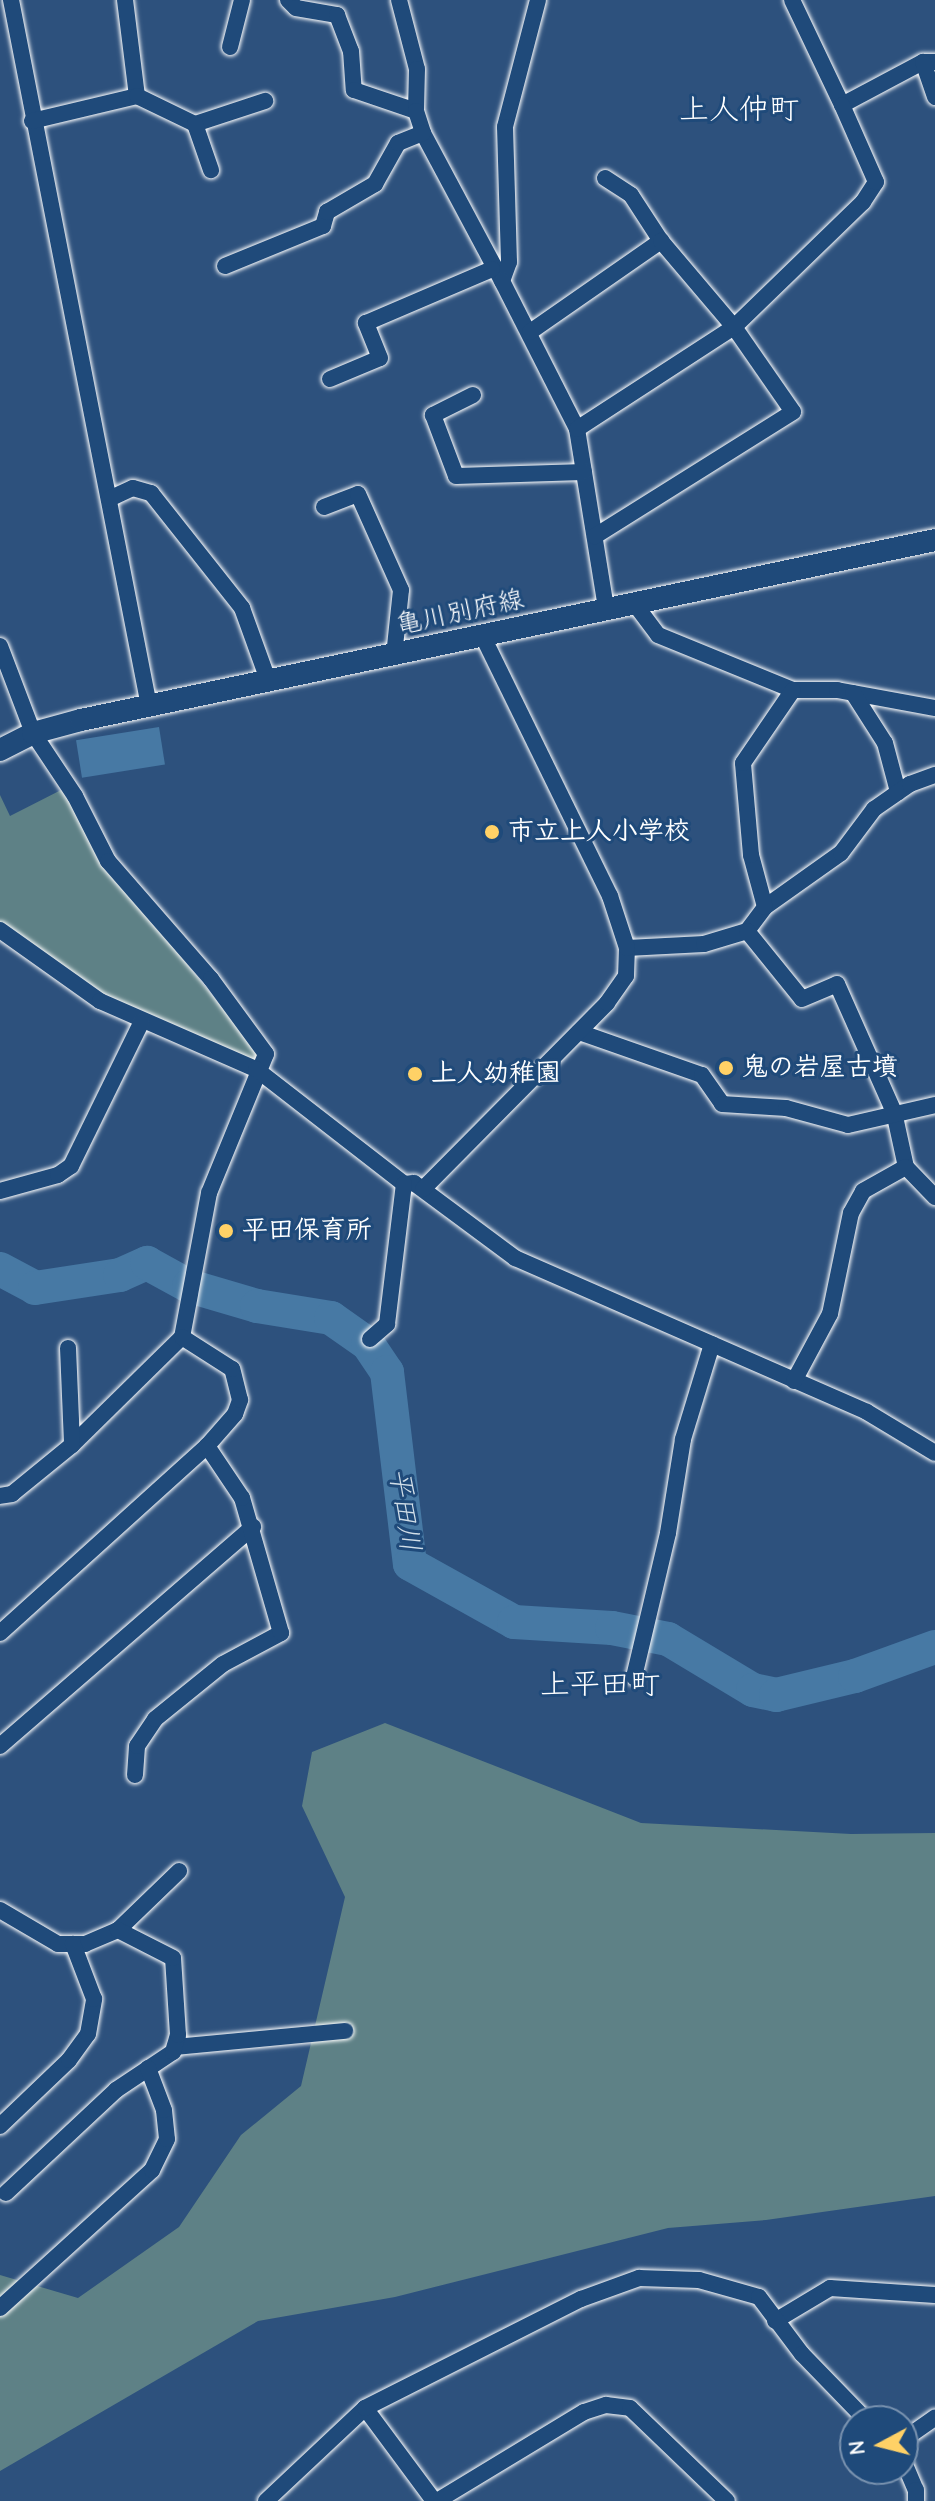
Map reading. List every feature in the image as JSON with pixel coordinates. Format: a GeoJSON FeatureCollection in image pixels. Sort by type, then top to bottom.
{"type":"FeatureCollection","features":[{"type":"Feature","properties":{"kind":"main road","name":"亀川別府線"},"geometry":{"type":"LineString","coordinates":[[0,750],[33,733],[149,706],[935,540]]}},
{"type":"Feature","properties":{"kind":"street"},"geometry":{"type":"LineString","coordinates":[[11,0],[32,121],[46,164],[149,706]]}},
{"type":"Feature","properties":{"kind":"street"},"geometry":{"type":"LineString","coordinates":[[125,0],[137,96]]}},
{"type":"Feature","properties":{"kind":"street"},"geometry":{"type":"LineString","coordinates":[[230,47],[242,0]]}},
{"type":"Feature","properties":{"kind":"street"},"geometry":{"type":"LineString","coordinates":[[288,0],[296,8],[337,15],[351,51],[354,90],[416,111]]}},
{"type":"Feature","properties":{"kind":"street"},"geometry":{"type":"LineString","coordinates":[[399,0],[417,69],[416,111],[423,133],[530,332],[577,429],[606,609]]}},
{"type":"Feature","properties":{"kind":"street"},"geometry":{"type":"LineString","coordinates":[[330,379],[380,358],[366,323],[497,275],[509,262],[505,127],[538,0]]}},
{"type":"Feature","properties":{"kind":"street"},"geometry":{"type":"LineString","coordinates":[[577,429],[734,327],[848,217],[876,182],[792,0]]}},
{"type":"Feature","properties":{"kind":"street"},"geometry":{"type":"LineString","coordinates":[[842,105],[929,62],[935,97]]}},
{"type":"Feature","properties":{"kind":"street"},"geometry":{"type":"LineString","coordinates":[[32,121],[137,96],[195,124],[265,101]]}},
{"type":"Feature","properties":{"kind":"street"},"geometry":{"type":"LineString","coordinates":[[195,124],[211,170]]}},
{"type":"Feature","properties":{"kind":"street"},"geometry":{"type":"LineString","coordinates":[[225,266],[323,226],[327,212],[375,184],[398,143],[423,133]]}},
{"type":"Feature","properties":{"kind":"street"},"geometry":{"type":"LineString","coordinates":[[595,536],[793,412],[734,327],[661,241],[631,195],[605,178]]}},
{"type":"Feature","properties":{"kind":"street"},"geometry":{"type":"LineString","coordinates":[[530,332],[661,241]]}},
{"type":"Feature","properties":{"kind":"street"},"geometry":{"type":"LineString","coordinates":[[473,395],[433,415],[456,476],[584,472]]}},
{"type":"Feature","properties":{"kind":"street"},"geometry":{"type":"LineString","coordinates":[[109,499],[133,488],[151,493],[242,608],[268,680]]}},
{"type":"Feature","properties":{"kind":"street"},"geometry":{"type":"LineString","coordinates":[[324,507],[358,494],[401,590],[394,655]]}},
{"type":"Feature","properties":{"kind":"street"},"geometry":{"type":"LineString","coordinates":[[634,603],[658,635],[793,690],[853,693],[935,708]]}},
{"type":"Feature","properties":{"kind":"street"},"geometry":{"type":"LineString","coordinates":[[423,1189],[579,1032],[626,976],[627,948],[578,825],[483,637]]}},
{"type":"Feature","properties":{"kind":"street"},"geometry":{"type":"LineString","coordinates":[[0,646],[33,733],[75,796],[108,861],[211,979],[266,1054],[256,1069],[209,1193],[182,1337],[72,1445],[12,1494],[0,1496]]}},
{"type":"Feature","properties":{"kind":"street"},"geometry":{"type":"LineString","coordinates":[[765,907],[751,855],[743,763],[793,690]]}},
{"type":"Feature","properties":{"kind":"street"},"geometry":{"type":"LineString","coordinates":[[853,693],[885,743],[898,792]]}},
{"type":"Feature","properties":{"kind":"street"},"geometry":{"type":"LineString","coordinates":[[627,948],[704,944],[747,931],[765,907],[825,868],[874,809],[898,792],[935,775]]}},
{"type":"Feature","properties":{"kind":"street"},"geometry":{"type":"LineString","coordinates":[[0,930],[100,1001],[256,1069],[404,1184],[423,1189],[515,1258],[867,1412],[935,1453]]}},
{"type":"Feature","properties":{"kind":"street"},"geometry":{"type":"LineString","coordinates":[[747,931],[802,999],[837,984],[894,1112],[906,1167],[935,1197]]}},
{"type":"Feature","properties":{"kind":"street"},"geometry":{"type":"LineString","coordinates":[[0,1191],[58,1175],[71,1166],[142,1021]]}},
{"type":"Feature","properties":{"kind":"street"},"geometry":{"type":"LineString","coordinates":[[579,1032],[702,1075],[722,1104],[786,1108],[848,1125],[935,1105]]}},
{"type":"Feature","properties":{"kind":"street"},"geometry":{"type":"LineString","coordinates":[[794,1381],[830,1314],[851,1213],[863,1191],[906,1167]]}},
{"type":"Feature","properties":{"kind":"street"},"geometry":{"type":"LineString","coordinates":[[370,1339],[387,1324],[404,1184]]}},
{"type":"Feature","properties":{"kind":"street"},"geometry":{"type":"LineString","coordinates":[[0,1633],[207,1446],[235,1414],[240,1400],[237,1381],[218,1356],[182,1337]]}},
{"type":"Feature","properties":{"kind":"street"},"geometry":{"type":"LineString","coordinates":[[634,1677],[668,1533],[683,1439],[712,1344]]}},
{"type":"Feature","properties":{"kind":"street"},"geometry":{"type":"LineString","coordinates":[[68,1348],[72,1445]]}},
{"type":"Feature","properties":{"kind":"street"},"geometry":{"type":"LineString","coordinates":[[135,1775],[137,1746],[155,1719],[223,1664],[281,1633],[253,1527],[242,1498],[207,1446]]}},
{"type":"Feature","properties":{"kind":"street"},"geometry":{"type":"LineString","coordinates":[[0,1746],[253,1527]]}},
{"type":"Feature","properties":{"kind":"street"},"geometry":{"type":"LineString","coordinates":[[0,1910],[58,1944],[73,1944],[118,1930],[179,1871]]}},
{"type":"Feature","properties":{"kind":"street"},"geometry":{"type":"LineString","coordinates":[[118,1930],[173,1958],[175,2047]]}},
{"type":"Feature","properties":{"kind":"street"},"geometry":{"type":"LineString","coordinates":[[0,2126],[69,2060],[88,2034],[94,1999],[73,1944]]}},
{"type":"Feature","properties":{"kind":"street"},"geometry":{"type":"LineString","coordinates":[[6,2193],[116,2090],[175,2047],[345,2031]]}},
{"type":"Feature","properties":{"kind":"street"},"geometry":{"type":"LineString","coordinates":[[0,2308],[152,2170],[167,2139],[164,2110],[148,2068]]}},
{"type":"Feature","properties":{"kind":"street"},"geometry":{"type":"LineString","coordinates":[[266,2501],[365,2408],[581,2299],[639,2278],[667,2276],[734,2287],[759,2297],[775,2321],[852,2405]]}},
{"type":"Feature","properties":{"kind":"street"},"geometry":{"type":"LineString","coordinates":[[775,2321],[830,2288],[935,2295]]}},
{"type":"Feature","properties":{"kind":"street"},"geometry":{"type":"LineString","coordinates":[[365,2408],[436,2501],[584,2412],[606,2405],[630,2408],[727,2501]]}},
{"type":"Feature","properties":{"kind":"green space"},"geometry":{"type":"Polygon","coordinates":[[[65,788],[143,910],[259,1053],[253,1061],[103,995],[0,924],[0,795],[10,816],[65,788]]]}},
{"type":"Feature","properties":{"kind":"green space"},"geometry":{"type":"Polygon","coordinates":[[[385,1723],[641,1823],[851,1834],[935,1833],[935,2196],[766,2220],[668,2228],[395,2297],[258,2321],[0,2471],[0,2275],[78,2298],[179,2227],[241,2135],[301,2086],[345,1897],[302,1806],[312,1752],[385,1723]]]}},
{"type":"Feature","properties":{"kind":"water"},"geometry":{"type":"Polygon","coordinates":[[[159,727],[165,765],[82,778],[76,740],[159,727]]]}},
{"type":"Feature","properties":{"kind":"waterway","name":"平田川"},"geometry":{"type":"LineString","coordinates":[[0,1269],[35,1288],[120,1275],[147,1263],[189,1286],[257,1306],[331,1318],[368,1344],[387,1372],[410,1564],[514,1622],[612,1628],[668,1639],[753,1690],[776,1695],[855,1676],[935,1647]]}},
{"type":"Feature","properties":{"kind":"place","name":"市立上人小学校"},"geometry":{"type":"Point","coordinates":[492,832]}},
{"type":"Feature","properties":{"kind":"place","name":"鬼の岩屋古墳"},"geometry":{"type":"Point","coordinates":[726,1068]}},
{"type":"Feature","properties":{"kind":"place","name":"上人幼稚園"},"geometry":{"type":"Point","coordinates":[415,1074]}},
{"type":"Feature","properties":{"kind":"place","name":"平田保育所"},"geometry":{"type":"Point","coordinates":[226,1231]}},
{"type":"Feature","properties":{"kind":"district","name":"上人仲町"},"geometry":{"type":"Point","coordinates":[739,110]}},
{"type":"Feature","properties":{"kind":"district","name":"上平田町"},"geometry":{"type":"Point","coordinates":[600,1685]}}]}
